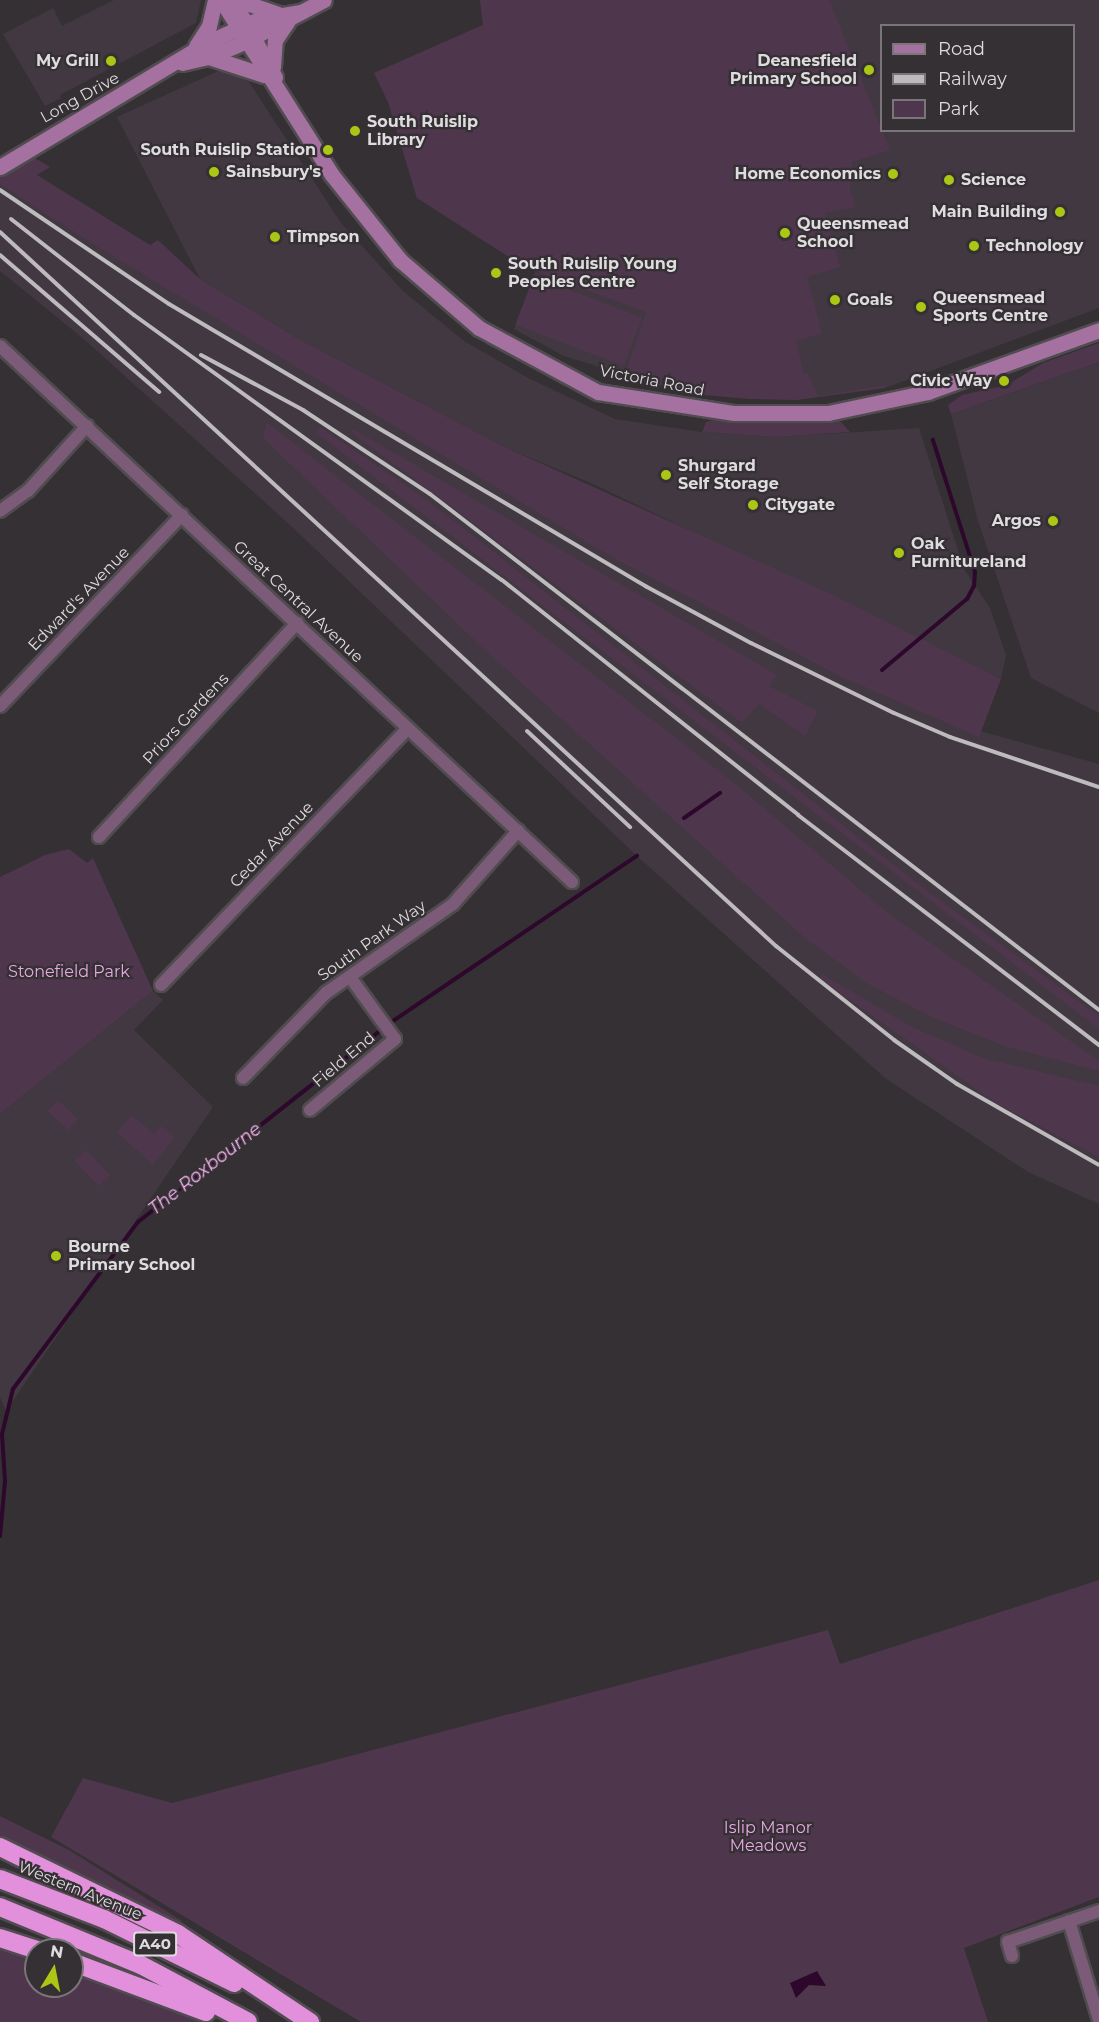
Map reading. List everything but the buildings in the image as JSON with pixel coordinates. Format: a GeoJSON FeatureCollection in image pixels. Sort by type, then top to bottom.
{"type":"FeatureCollection","features":[{"type":"Feature","properties":{"kind":"highway"},"geometry":{"type":"LineString","coordinates":[[0,1847],[178,1934],[310,2022]]}},
{"type":"Feature","properties":{"kind":"highway","name":"Western Avenue"},"geometry":{"type":"LineString","coordinates":[[0,1880],[104,1920],[304,2022]]}},
{"type":"Feature","properties":{"kind":"highway","name":"A40"},"geometry":{"type":"LineString","coordinates":[[0,1907],[141,1965],[248,2022]]}},
{"type":"Feature","properties":{"kind":"highway"},"geometry":{"type":"LineString","coordinates":[[0,1938],[24,1946]]}},
{"type":"Feature","properties":{"kind":"highway"},"geometry":{"type":"LineString","coordinates":[[84,1967],[230,2022]]}},
{"type":"Feature","properties":{"kind":"street"},"geometry":{"type":"LineString","coordinates":[[184,58],[205,35],[215,0]]}},
{"type":"Feature","properties":{"kind":"street","name":"Victoria Road"},"geometry":{"type":"LineString","coordinates":[[220,0],[245,33],[349,200],[422,282],[509,347],[598,392],[734,413],[828,413],[928,392],[1099,330]]}},
{"type":"Feature","properties":{"kind":"street","name":"Victoria Road"},"geometry":{"type":"LineString","coordinates":[[233,0],[245,33]]}},
{"type":"Feature","properties":{"kind":"street"},"geometry":{"type":"LineString","coordinates":[[209,57],[237,63],[274,78],[277,35],[292,15],[238,0]]}},
{"type":"Feature","properties":{"kind":"street","name":"Long Drive"},"geometry":{"type":"LineString","coordinates":[[0,167],[184,58],[324,0]]}},
{"type":"Feature","properties":{"kind":"street","name":"Long Drive"},"geometry":{"type":"LineString","coordinates":[[184,58],[209,57],[245,33]]}},
{"type":"Feature","properties":{"kind":"street","name":"Great Central Avenue"},"geometry":{"type":"LineString","coordinates":[[0,346],[572,882]]}},
{"type":"Feature","properties":{"kind":"street"},"geometry":{"type":"LineString","coordinates":[[0,511],[28,491],[87,426]]}},
{"type":"Feature","properties":{"kind":"street","name":"Edward's Avenue"},"geometry":{"type":"LineString","coordinates":[[0,706],[182,515]]}},
{"type":"Feature","properties":{"kind":"street","name":"Priors Gardens"},"geometry":{"type":"LineString","coordinates":[[99,837],[297,623]]}},
{"type":"Feature","properties":{"kind":"street","name":"Cedar Avenue"},"geometry":{"type":"LineString","coordinates":[[161,985],[408,728]]}},
{"type":"Feature","properties":{"kind":"street","name":"South Park Way"},"geometry":{"type":"LineString","coordinates":[[243,1078],[326,993],[453,904],[518,831]]}},
{"type":"Feature","properties":{"kind":"street","name":"Field End"},"geometry":{"type":"LineString","coordinates":[[310,1110],[395,1039],[393,1032],[350,977]]}},
{"type":"Feature","properties":{"kind":"street"},"geometry":{"type":"LineString","coordinates":[[1012,1956],[1008,1942],[1099,1911]]}},
{"type":"Feature","properties":{"kind":"street"},"geometry":{"type":"LineString","coordinates":[[1069,1921],[1099,2020]]}},
{"type":"Feature","properties":{"kind":"shaded area"},"geometry":{"type":"Polygon","coordinates":[[[114,0],[201,0],[196,23],[60,95],[61,98],[45,106],[3,34],[53,8],[62,26],[114,0]]]}},
{"type":"Feature","properties":{"kind":"shaded area","name":"Queensmead School"},"geometry":{"type":"Polygon","coordinates":[[[480,0],[1099,0],[1099,308],[885,388],[796,400],[675,390],[564,356],[514,329],[535,272],[417,198],[388,102],[374,73],[483,25],[480,0]]]}},
{"type":"Feature","properties":{"kind":"shaded area"},"geometry":{"type":"Polygon","coordinates":[[[223,69],[249,82],[341,223],[403,291],[464,341],[528,378],[615,419],[702,432],[776,437],[919,428],[964,569],[990,608],[1006,655],[1001,679],[593,484],[507,448],[297,338],[200,279],[117,117],[223,69]]]}},
{"type":"Feature","properties":{"kind":"shaded area"},"geometry":{"type":"Polygon","coordinates":[[[0,183],[951,723],[1099,764],[1099,1204],[1028,1172],[885,1078],[637,856],[289,524],[85,340],[0,271],[0,183]]]}},
{"type":"Feature","properties":{"kind":"shaded area"},"geometry":{"type":"Polygon","coordinates":[[[1099,362],[1099,713],[1031,678],[978,521],[951,414],[1099,362]]]}},
{"type":"Feature","properties":{"kind":"shaded area","name":"Bourne Primary School"},"geometry":{"type":"Polygon","coordinates":[[[153,991],[163,1000],[134,1030],[213,1107],[6,1411],[0,1397],[0,1114],[153,991]]]}},
{"type":"Feature","properties":{"kind":"shaded area"},"geometry":{"type":"Polygon","coordinates":[[[817,1971],[826,1986],[809,1985],[796,1998],[790,1983],[817,1971]]]}},
{"type":"Feature","properties":{"kind":"green space","name":"Queensmead School"},"geometry":{"type":"Polygon","coordinates":[[[480,0],[829,0],[880,125],[880,132],[883,132],[890,150],[852,162],[850,191],[856,207],[825,213],[840,267],[807,277],[822,333],[796,341],[804,374],[808,373],[818,396],[886,385],[885,388],[796,400],[749,399],[703,395],[624,378],[646,312],[526,268],[417,198],[388,102],[374,73],[483,25],[480,0]]]}},
{"type":"Feature","properties":{"kind":"green space"},"geometry":{"type":"Polygon","coordinates":[[[33,157],[50,167],[37,175],[150,245],[158,240],[200,279],[297,338],[507,448],[831,594],[1001,679],[979,737],[842,677],[610,556],[98,247],[0,184],[0,176],[33,157]]]}},
{"type":"Feature","properties":{"kind":"green space"},"geometry":{"type":"Polygon","coordinates":[[[534,276],[642,318],[624,366],[515,325],[534,276]]]}},
{"type":"Feature","properties":{"kind":"green space"},"geometry":{"type":"Polygon","coordinates":[[[1099,343],[1099,362],[951,414],[948,405],[962,395],[1007,385],[1043,363],[1099,343]]]}},
{"type":"Feature","properties":{"kind":"green space"},"geometry":{"type":"Polygon","coordinates":[[[838,419],[850,432],[776,437],[702,432],[706,422],[713,420],[768,423],[838,419]]]}},
{"type":"Feature","properties":{"kind":"green space"},"geometry":{"type":"Polygon","coordinates":[[[266,422],[733,782],[888,913],[1099,1061],[1099,1071],[1004,1046],[934,1018],[868,984],[804,937],[485,650],[263,438],[266,422]]]}},
{"type":"Feature","properties":{"kind":"green space"},"geometry":{"type":"Polygon","coordinates":[[[320,427],[431,503],[926,890],[1099,1016],[1099,1029],[315,432],[320,427]]]}},
{"type":"Feature","properties":{"kind":"green space"},"geometry":{"type":"Polygon","coordinates":[[[353,429],[777,675],[769,686],[818,711],[805,736],[759,704],[742,723],[351,432],[353,429]]]}},
{"type":"Feature","properties":{"kind":"green space","name":"Stonefield Park"},"geometry":{"type":"Polygon","coordinates":[[[69,849],[87,863],[93,858],[153,991],[0,1114],[0,877],[45,855],[69,849]]]}},
{"type":"Feature","properties":{"kind":"green space"},"geometry":{"type":"Polygon","coordinates":[[[822,974],[910,1026],[983,1058],[1099,1086],[1099,1157],[999,1105],[820,979],[822,974]]]}},
{"type":"Feature","properties":{"kind":"green space"},"geometry":{"type":"Polygon","coordinates":[[[58,1100],[78,1119],[68,1130],[48,1111],[58,1100]]]}},
{"type":"Feature","properties":{"kind":"green space"},"geometry":{"type":"Polygon","coordinates":[[[132,1115],[154,1134],[161,1126],[175,1137],[153,1165],[117,1132],[132,1115]]]}},
{"type":"Feature","properties":{"kind":"green space"},"geometry":{"type":"Polygon","coordinates":[[[86,1150],[110,1175],[99,1186],[74,1161],[86,1150]]]}},
{"type":"Feature","properties":{"kind":"green space","name":"Islip Manor Meadows"},"geometry":{"type":"Polygon","coordinates":[[[1099,1580],[1099,1897],[964,1948],[988,2022],[361,2022],[51,1837],[83,1778],[172,1803],[828,1630],[840,1664],[1099,1580]]]}},
{"type":"Feature","properties":{"kind":"green space"},"geometry":{"type":"Polygon","coordinates":[[[0,1816],[69,1850],[182,1921],[183,1930],[61,1864],[0,1837],[0,1816]]]}},
{"type":"Feature","properties":{"kind":"green space"},"geometry":{"type":"Polygon","coordinates":[[[0,1947],[24,1954],[24,1998],[84,1998],[84,1972],[211,2022],[0,2022],[0,1947]]]}},
{"type":"Feature","properties":{"kind":"waterway","name":"The Roxbourne"},"geometry":{"type":"LineString","coordinates":[[882,670],[967,599],[974,586],[975,572],[933,440]]}},
{"type":"Feature","properties":{"kind":"waterway","name":"The Roxbourne"},"geometry":{"type":"LineString","coordinates":[[684,818],[720,793]]}},
{"type":"Feature","properties":{"kind":"waterway","name":"The Roxbourne"},"geometry":{"type":"LineString","coordinates":[[0,1536],[5,1481],[2,1434],[13,1389],[138,1222],[387,1025],[637,856]]}},
{"type":"Feature","properties":{"kind":"railway"},"geometry":{"type":"LineString","coordinates":[[0,190],[169,304],[647,587],[751,643],[894,713],[950,737],[1099,787]]}},
{"type":"Feature","properties":{"kind":"railway"},"geometry":{"type":"LineString","coordinates":[[11,219],[134,315],[502,580],[798,815],[1099,1045]]}},
{"type":"Feature","properties":{"kind":"railway"},"geometry":{"type":"LineString","coordinates":[[0,232],[776,946],[894,1040],[957,1084],[1099,1165]]}},
{"type":"Feature","properties":{"kind":"railway"},"geometry":{"type":"LineString","coordinates":[[0,255],[159,392]]}},
{"type":"Feature","properties":{"kind":"railway"},"geometry":{"type":"LineString","coordinates":[[201,355],[303,410],[430,494],[1099,1010]]}},
{"type":"Feature","properties":{"kind":"railway"},"geometry":{"type":"LineString","coordinates":[[527,731],[630,827]]}},
{"type":"Feature","properties":{"kind":"place","name":"My Grill"},"geometry":{"type":"Point","coordinates":[111,61]}},
{"type":"Feature","properties":{"kind":"place","name":"Deanesfield Primary School"},"geometry":{"type":"Point","coordinates":[869,70]}},
{"type":"Feature","properties":{"kind":"place","name":"South Ruislip Library"},"geometry":{"type":"Point","coordinates":[355,131]}},
{"type":"Feature","properties":{"kind":"place","name":"South Ruislip Station"},"geometry":{"type":"Point","coordinates":[328,150]}},
{"type":"Feature","properties":{"kind":"place","name":"Sainsbury's"},"geometry":{"type":"Point","coordinates":[214,172]}},
{"type":"Feature","properties":{"kind":"place","name":"Home Economics"},"geometry":{"type":"Point","coordinates":[893,174]}},
{"type":"Feature","properties":{"kind":"place","name":"Science"},"geometry":{"type":"Point","coordinates":[949,180]}},
{"type":"Feature","properties":{"kind":"place","name":"Main Building"},"geometry":{"type":"Point","coordinates":[1060,212]}},
{"type":"Feature","properties":{"kind":"place","name":"Queensmead School"},"geometry":{"type":"Point","coordinates":[785,233]}},
{"type":"Feature","properties":{"kind":"place","name":"Timpson"},"geometry":{"type":"Point","coordinates":[275,237]}},
{"type":"Feature","properties":{"kind":"place","name":"Technology"},"geometry":{"type":"Point","coordinates":[974,246]}},
{"type":"Feature","properties":{"kind":"place","name":"South Ruislip Young Peoples Centre"},"geometry":{"type":"Point","coordinates":[496,273]}},
{"type":"Feature","properties":{"kind":"place","name":"Goals"},"geometry":{"type":"Point","coordinates":[835,300]}},
{"type":"Feature","properties":{"kind":"place","name":"Queensmead Sports Centre"},"geometry":{"type":"Point","coordinates":[921,307]}},
{"type":"Feature","properties":{"kind":"place","name":"Civic Way"},"geometry":{"type":"Point","coordinates":[1004,381]}},
{"type":"Feature","properties":{"kind":"place","name":"Shurgard Self Storage"},"geometry":{"type":"Point","coordinates":[666,475]}},
{"type":"Feature","properties":{"kind":"place","name":"Citygate"},"geometry":{"type":"Point","coordinates":[753,505]}},
{"type":"Feature","properties":{"kind":"place","name":"Argos"},"geometry":{"type":"Point","coordinates":[1053,521]}},
{"type":"Feature","properties":{"kind":"place","name":"Oak Furnitureland"},"geometry":{"type":"Point","coordinates":[899,553]}},
{"type":"Feature","properties":{"kind":"place","name":"Bourne Primary School"},"geometry":{"type":"Point","coordinates":[56,1256]}}]}
